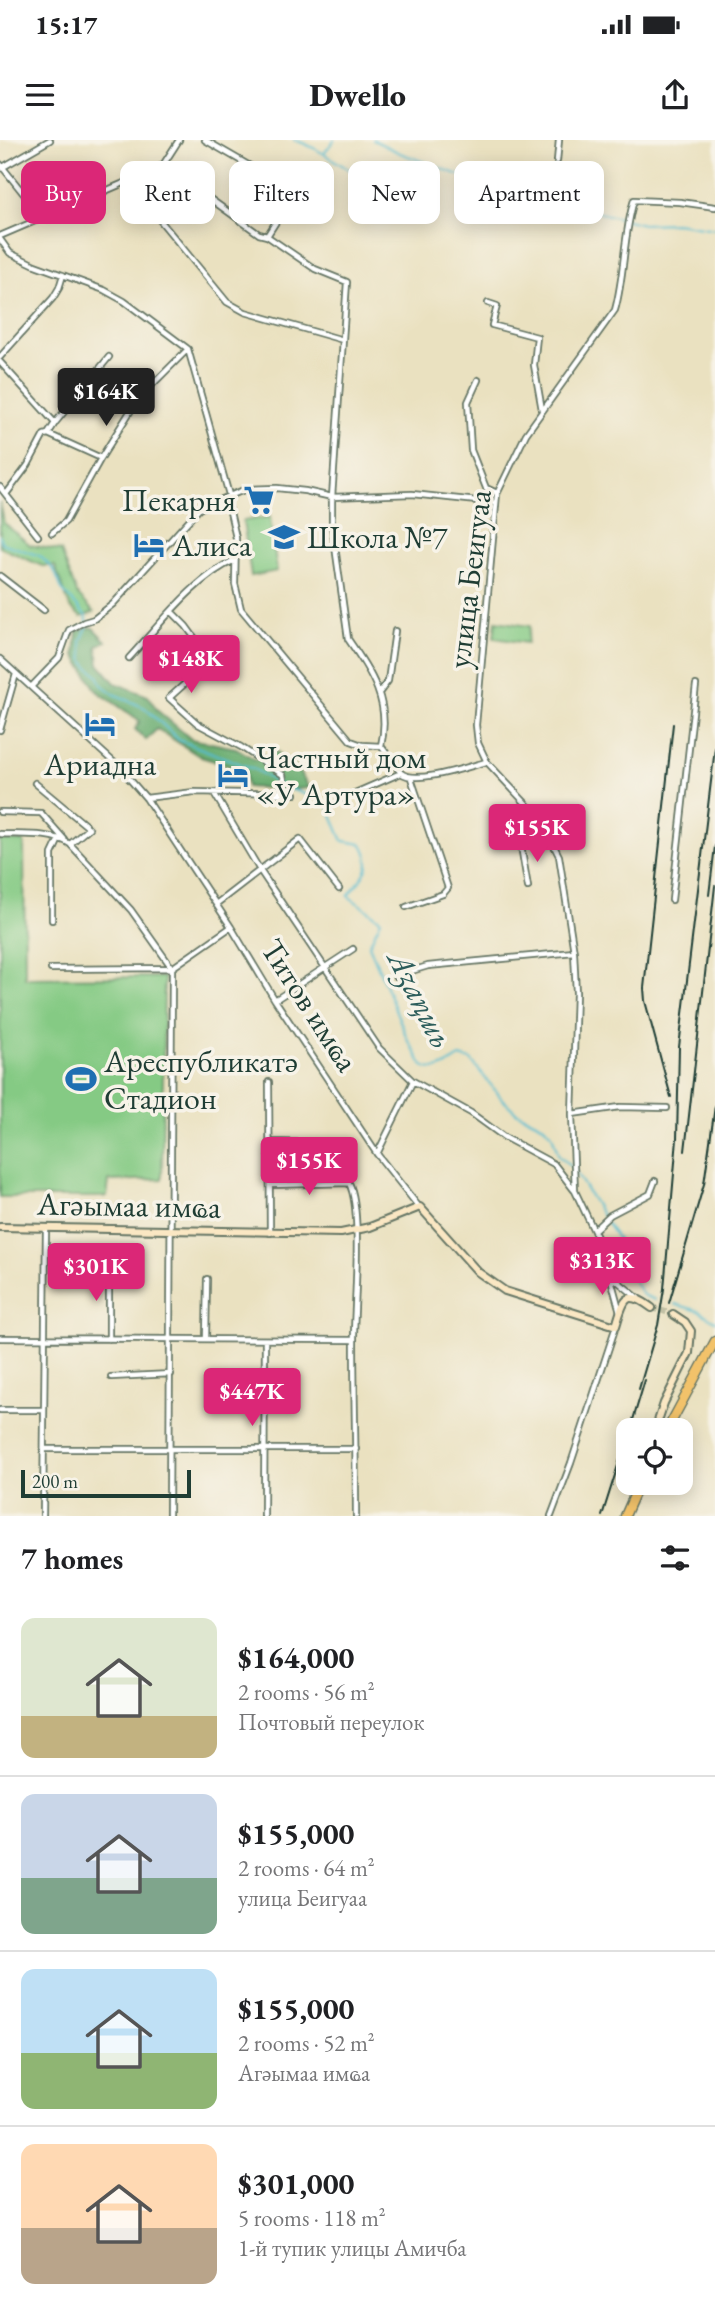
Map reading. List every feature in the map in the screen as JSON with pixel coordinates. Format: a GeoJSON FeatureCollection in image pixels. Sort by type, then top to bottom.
{"type":"FeatureCollection","features":[{"type":"Feature","properties":{"kind":"highway"},"geometry":{"type":"LineString","coordinates":[[674,1418],[715,1341]]}},
{"type":"Feature","properties":{"kind":"highway"},"geometry":{"type":"LineString","coordinates":[[625,1516],[634,1495]]}},
{"type":"Feature","properties":{"kind":"street"},"geometry":{"type":"LineString","coordinates":[[21,190],[1,165],[50,140]]}},
{"type":"Feature","properties":{"kind":"street"},"geometry":{"type":"LineString","coordinates":[[166,161],[179,140]]}},
{"type":"Feature","properties":{"kind":"street"},"geometry":{"type":"LineString","coordinates":[[205,140],[241,161]]}},
{"type":"Feature","properties":{"kind":"street"},"geometry":{"type":"LineString","coordinates":[[557,161],[559,140]]}},
{"type":"Feature","properties":{"kind":"street","name":"улица Беигуаа"},"geometry":{"type":"LineString","coordinates":[[575,1191],[572,1114],[576,993],[574,952],[563,874],[551,839],[532,810],[487,762],[478,743],[476,725],[497,494],[526,434],[615,310],[620,293],[629,216],[634,200],[715,207]]}},
{"type":"Feature","properties":{"kind":"street"},"geometry":{"type":"LineString","coordinates":[[215,202],[315,269],[347,282],[332,525],[348,639],[379,693],[385,715],[381,746],[401,773],[411,778],[487,762]]}},
{"type":"Feature","properties":{"kind":"street"},"geometry":{"type":"LineString","coordinates":[[30,224],[0,238],[10,253],[104,290],[124,301],[188,349],[229,495],[228,503],[236,538],[235,584],[241,609],[351,741],[362,745],[381,746]]}},
{"type":"Feature","properties":{"kind":"street"},"geometry":{"type":"LineString","coordinates":[[163,224],[227,302],[245,312],[343,340]]}},
{"type":"Feature","properties":{"kind":"street"},"geometry":{"type":"LineString","coordinates":[[267,236],[275,224]]}},
{"type":"Feature","properties":{"kind":"street"},"geometry":{"type":"LineString","coordinates":[[55,423],[0,359],[53,298],[60,288],[63,275]]}},
{"type":"Feature","properties":{"kind":"street"},"geometry":{"type":"LineString","coordinates":[[488,303],[497,306],[492,325],[537,337],[534,365],[542,410]]}},
{"type":"Feature","properties":{"kind":"street"},"geometry":{"type":"LineString","coordinates":[[52,533],[66,521],[138,399],[188,349]]}},
{"type":"Feature","properties":{"kind":"street"},"geometry":{"type":"LineString","coordinates":[[7,493],[29,464],[44,435],[109,357]]}},
{"type":"Feature","properties":{"kind":"street"},"geometry":{"type":"LineString","coordinates":[[478,380],[468,402],[471,450],[486,488],[497,494]]}},
{"type":"Feature","properties":{"kind":"street"},"geometry":{"type":"LineString","coordinates":[[48,433],[101,458]]}},
{"type":"Feature","properties":{"kind":"street"},"geometry":{"type":"LineString","coordinates":[[0,486],[38,536]]}},
{"type":"Feature","properties":{"kind":"street"},"geometry":{"type":"LineString","coordinates":[[31,687],[60,658],[69,630],[94,620],[113,604],[200,509],[229,495],[246,489],[276,488],[332,497],[411,495],[496,503]]}},
{"type":"Feature","properties":{"kind":"street"},"geometry":{"type":"LineString","coordinates":[[129,658],[201,582],[223,565],[236,559]]}},
{"type":"Feature","properties":{"kind":"street"},"geometry":{"type":"LineString","coordinates":[[0,576],[44,610]]}},
{"type":"Feature","properties":{"kind":"street"},"geometry":{"type":"LineString","coordinates":[[172,612],[210,659],[169,698],[198,724],[241,747],[283,775],[280,791]]}},
{"type":"Feature","properties":{"kind":"street"},"geometry":{"type":"LineString","coordinates":[[379,693],[388,681],[395,631]]}},
{"type":"Feature","properties":{"kind":"street","name":"Титов имҩа"},"geometry":{"type":"LineString","coordinates":[[0,659],[119,767],[146,798],[377,1154],[420,1208],[478,1272],[505,1291],[615,1326]]}},
{"type":"Feature","properties":{"kind":"street"},"geometry":{"type":"LineString","coordinates":[[0,730],[16,674]]}},
{"type":"Feature","properties":{"kind":"street"},"geometry":{"type":"LineString","coordinates":[[672,900],[696,685]]}},
{"type":"Feature","properties":{"kind":"street"},"geometry":{"type":"LineString","coordinates":[[339,800],[401,773]]}},
{"type":"Feature","properties":{"kind":"street"},"geometry":{"type":"LineString","coordinates":[[405,908],[443,894],[448,888],[411,778]]}},
{"type":"Feature","properties":{"kind":"street"},"geometry":{"type":"LineString","coordinates":[[35,783],[89,828],[65,841],[52,854],[52,919]]}},
{"type":"Feature","properties":{"kind":"street"},"geometry":{"type":"LineString","coordinates":[[146,798],[175,793],[280,791],[295,794]]}},
{"type":"Feature","properties":{"kind":"street"},"geometry":{"type":"LineString","coordinates":[[214,793],[261,872],[379,1048],[414,1081],[554,1164],[575,1191],[596,1227],[620,1312]]}},
{"type":"Feature","properties":{"kind":"street"},"geometry":{"type":"LineString","coordinates":[[0,812],[41,813],[131,910],[172,968],[169,1516]]}},
{"type":"Feature","properties":{"kind":"street"},"geometry":{"type":"LineString","coordinates":[[0,834],[65,841]]}},
{"type":"Feature","properties":{"kind":"street"},"geometry":{"type":"LineString","coordinates":[[216,904],[261,872],[300,839],[339,889]]}},
{"type":"Feature","properties":{"kind":"street"},"geometry":{"type":"LineString","coordinates":[[521,846],[528,887]]}},
{"type":"Feature","properties":{"kind":"street"},"geometry":{"type":"LineString","coordinates":[[51,969],[172,968],[232,928]]}},
{"type":"Feature","properties":{"kind":"street"},"geometry":{"type":"LineString","coordinates":[[275,1000],[353,949]]}},
{"type":"Feature","properties":{"kind":"street"},"geometry":{"type":"LineString","coordinates":[[395,976],[439,965],[574,952]]}},
{"type":"Feature","properties":{"kind":"street"},"geometry":{"type":"LineString","coordinates":[[377,1154],[414,1081]]}},
{"type":"Feature","properties":{"kind":"street"},"geometry":{"type":"LineString","coordinates":[[269,1082],[270,1233]]}},
{"type":"Feature","properties":{"kind":"street"},"geometry":{"type":"LineString","coordinates":[[572,1114],[620,1107],[667,1108]]}},
{"type":"Feature","properties":{"kind":"street"},"geometry":{"type":"LineString","coordinates":[[270,1142],[320,1143]]}},
{"type":"Feature","properties":{"kind":"street"},"geometry":{"type":"LineString","coordinates":[[596,1227],[610,1215],[650,1194],[655,1181]]}},
{"type":"Feature","properties":{"kind":"street"},"geometry":{"type":"LineString","coordinates":[[270,1185],[349,1183],[353,1191],[356,1231],[356,1516]]}},
{"type":"Feature","properties":{"kind":"street","name":"Агәымаа имҩа"},"geometry":{"type":"LineString","coordinates":[[0,1227],[270,1233],[356,1231],[420,1208]]}},
{"type":"Feature","properties":{"kind":"street"},"geometry":{"type":"LineString","coordinates":[[43,1516],[46,1228]]}},
{"type":"Feature","properties":{"kind":"street"},"geometry":{"type":"LineString","coordinates":[[109,1268],[109,1339]]}},
{"type":"Feature","properties":{"kind":"street"},"geometry":{"type":"LineString","coordinates":[[609,1275],[652,1308]]}},
{"type":"Feature","properties":{"kind":"street"},"geometry":{"type":"LineString","coordinates":[[206,1339],[207,1279]]}},
{"type":"Feature","properties":{"kind":"street"},"geometry":{"type":"LineString","coordinates":[[551,1516],[571,1463],[622,1302],[627,1298],[638,1298]]}},
{"type":"Feature","properties":{"kind":"street"},"geometry":{"type":"LineString","coordinates":[[659,1418],[689,1353],[691,1331],[685,1322],[673,1314]]}},
{"type":"Feature","properties":{"kind":"street"},"geometry":{"type":"LineString","coordinates":[[0,1338],[354,1340]]}},
{"type":"Feature","properties":{"kind":"street"},"geometry":{"type":"LineString","coordinates":[[264,1516],[265,1339]]}},
{"type":"Feature","properties":{"kind":"street"},"geometry":{"type":"LineString","coordinates":[[689,1353],[705,1361]]}},
{"type":"Feature","properties":{"kind":"street"},"geometry":{"type":"LineString","coordinates":[[111,1377],[171,1374]]}},
{"type":"Feature","properties":{"kind":"street"},"geometry":{"type":"LineString","coordinates":[[0,1410],[44,1410]]}},
{"type":"Feature","properties":{"kind":"street"},"geometry":{"type":"LineString","coordinates":[[44,1449],[356,1449]]}},
{"type":"Feature","properties":{"kind":"green space"},"geometry":{"type":"Polygon","coordinates":[[[0,502],[4,523],[30,545],[61,551],[77,594],[94,612],[81,617],[70,607],[55,566],[42,566],[0,547],[0,502]]]}},
{"type":"Feature","properties":{"kind":"green space"},"geometry":{"type":"Polygon","coordinates":[[[270,517],[277,571],[251,576],[243,521],[270,517]]]}},
{"type":"Feature","properties":{"kind":"green space"},"geometry":{"type":"Polygon","coordinates":[[[496,621],[530,626],[527,643],[494,638],[496,621]]]}},
{"type":"Feature","properties":{"kind":"green space"},"geometry":{"type":"Polygon","coordinates":[[[92,627],[106,641],[97,646],[99,664],[115,683],[148,696],[158,711],[191,739],[236,748],[256,760],[277,752],[296,767],[309,788],[289,790],[247,787],[245,770],[201,757],[157,729],[146,740],[135,729],[140,721],[97,691],[75,655],[77,631],[92,627]]]}},
{"type":"Feature","properties":{"kind":"green space","name":"Ареспубликатә Стадион"},"geometry":{"type":"Polygon","coordinates":[[[0,840],[24,841],[25,978],[164,977],[162,1179],[109,1181],[107,1197],[0,1197],[0,840]]]}},
{"type":"Feature","properties":{"kind":"waterway"},"geometry":{"type":"LineString","coordinates":[[294,140],[348,168]]}},
{"type":"Feature","properties":{"kind":"waterway"},"geometry":{"type":"LineString","coordinates":[[325,152],[334,140]]}},
{"type":"Feature","properties":{"kind":"waterway"},"geometry":{"type":"LineString","coordinates":[[373,140],[493,190],[501,186],[511,187],[556,197],[585,209],[643,224],[676,223],[715,229]]}},
{"type":"Feature","properties":{"kind":"waterway","name":"Аӡаԥшь"},"geometry":{"type":"LineString","coordinates":[[0,536],[2,543],[40,556],[54,570],[62,590],[86,616],[88,625],[81,641],[83,659],[98,675],[102,685],[114,694],[145,708],[179,740],[254,769],[280,785]]}},
{"type":"Feature","properties":{"kind":"waterway","name":"Аӡаԥшь"},"geometry":{"type":"LineString","coordinates":[[285,787],[326,802],[343,841],[362,844],[368,866],[348,896],[381,920],[369,945],[407,1038],[423,1066],[437,1069],[460,1057],[471,1060],[516,1112],[544,1126],[552,1135],[559,1156],[572,1167]]}},
{"type":"Feature","properties":{"kind":"waterway","name":"Аӡаԥшь"},"geometry":{"type":"LineString","coordinates":[[575,1171],[603,1217]]}},
{"type":"Feature","properties":{"kind":"waterway","name":"Аӡаԥшь"},"geometry":{"type":"LineString","coordinates":[[606,1222],[619,1241],[617,1251],[629,1273],[643,1295],[655,1300]]}},
{"type":"Feature","properties":{"kind":"waterway","name":"Аӡаԥшь"},"geometry":{"type":"LineString","coordinates":[[675,1304],[699,1311],[715,1321]]}},
{"type":"Feature","properties":{"kind":"tunnel"},"geometry":{"type":"LineString","coordinates":[[652,1308],[673,1314]]}},
{"type":"Feature","properties":{"kind":"railway"},"geometry":{"type":"LineString","coordinates":[[671,1097],[645,1001],[644,988],[673,724]]}},
{"type":"Feature","properties":{"kind":"railway"},"geometry":{"type":"LineString","coordinates":[[639,1389],[658,1325],[664,1289],[677,1139],[679,1047],[715,748]]}},
{"type":"Feature","properties":{"kind":"railway"},"geometry":{"type":"LineString","coordinates":[[709,895],[715,846]]}},
{"type":"Feature","properties":{"kind":"railway"},"geometry":{"type":"LineString","coordinates":[[685,1151],[715,886]]}},
{"type":"Feature","properties":{"kind":"railway"},"geometry":{"type":"LineString","coordinates":[[669,1303],[704,1184],[715,1106]]}},
{"type":"Feature","properties":{"kind":"railway"},"geometry":{"type":"LineString","coordinates":[[634,1418],[645,1380]]}},
{"type":"Feature","properties":{"kind":"railway"},"geometry":{"type":"LineString","coordinates":[[602,1516],[616,1472]]}},
{"type":"Feature","properties":{"kind":"place","name":"Пекарня"},"geometry":{"type":"Point","coordinates":[259,500]}},
{"type":"Feature","properties":{"kind":"place","name":"Школа №7"},"geometry":{"type":"Point","coordinates":[284,537]}},
{"type":"Feature","properties":{"kind":"place","name":"Алиса"},"geometry":{"type":"Point","coordinates":[149,545]}},
{"type":"Feature","properties":{"kind":"place","name":"Ариадна"},"geometry":{"type":"Point","coordinates":[100,724]}},
{"type":"Feature","properties":{"kind":"place","name":"Частный дом «У Артура»"},"geometry":{"type":"Point","coordinates":[233,775]}},
{"type":"Feature","properties":{"kind":"place","name":"Ареспубликатә Стадион"},"geometry":{"type":"Point","coordinates":[81,1079]}}]}
